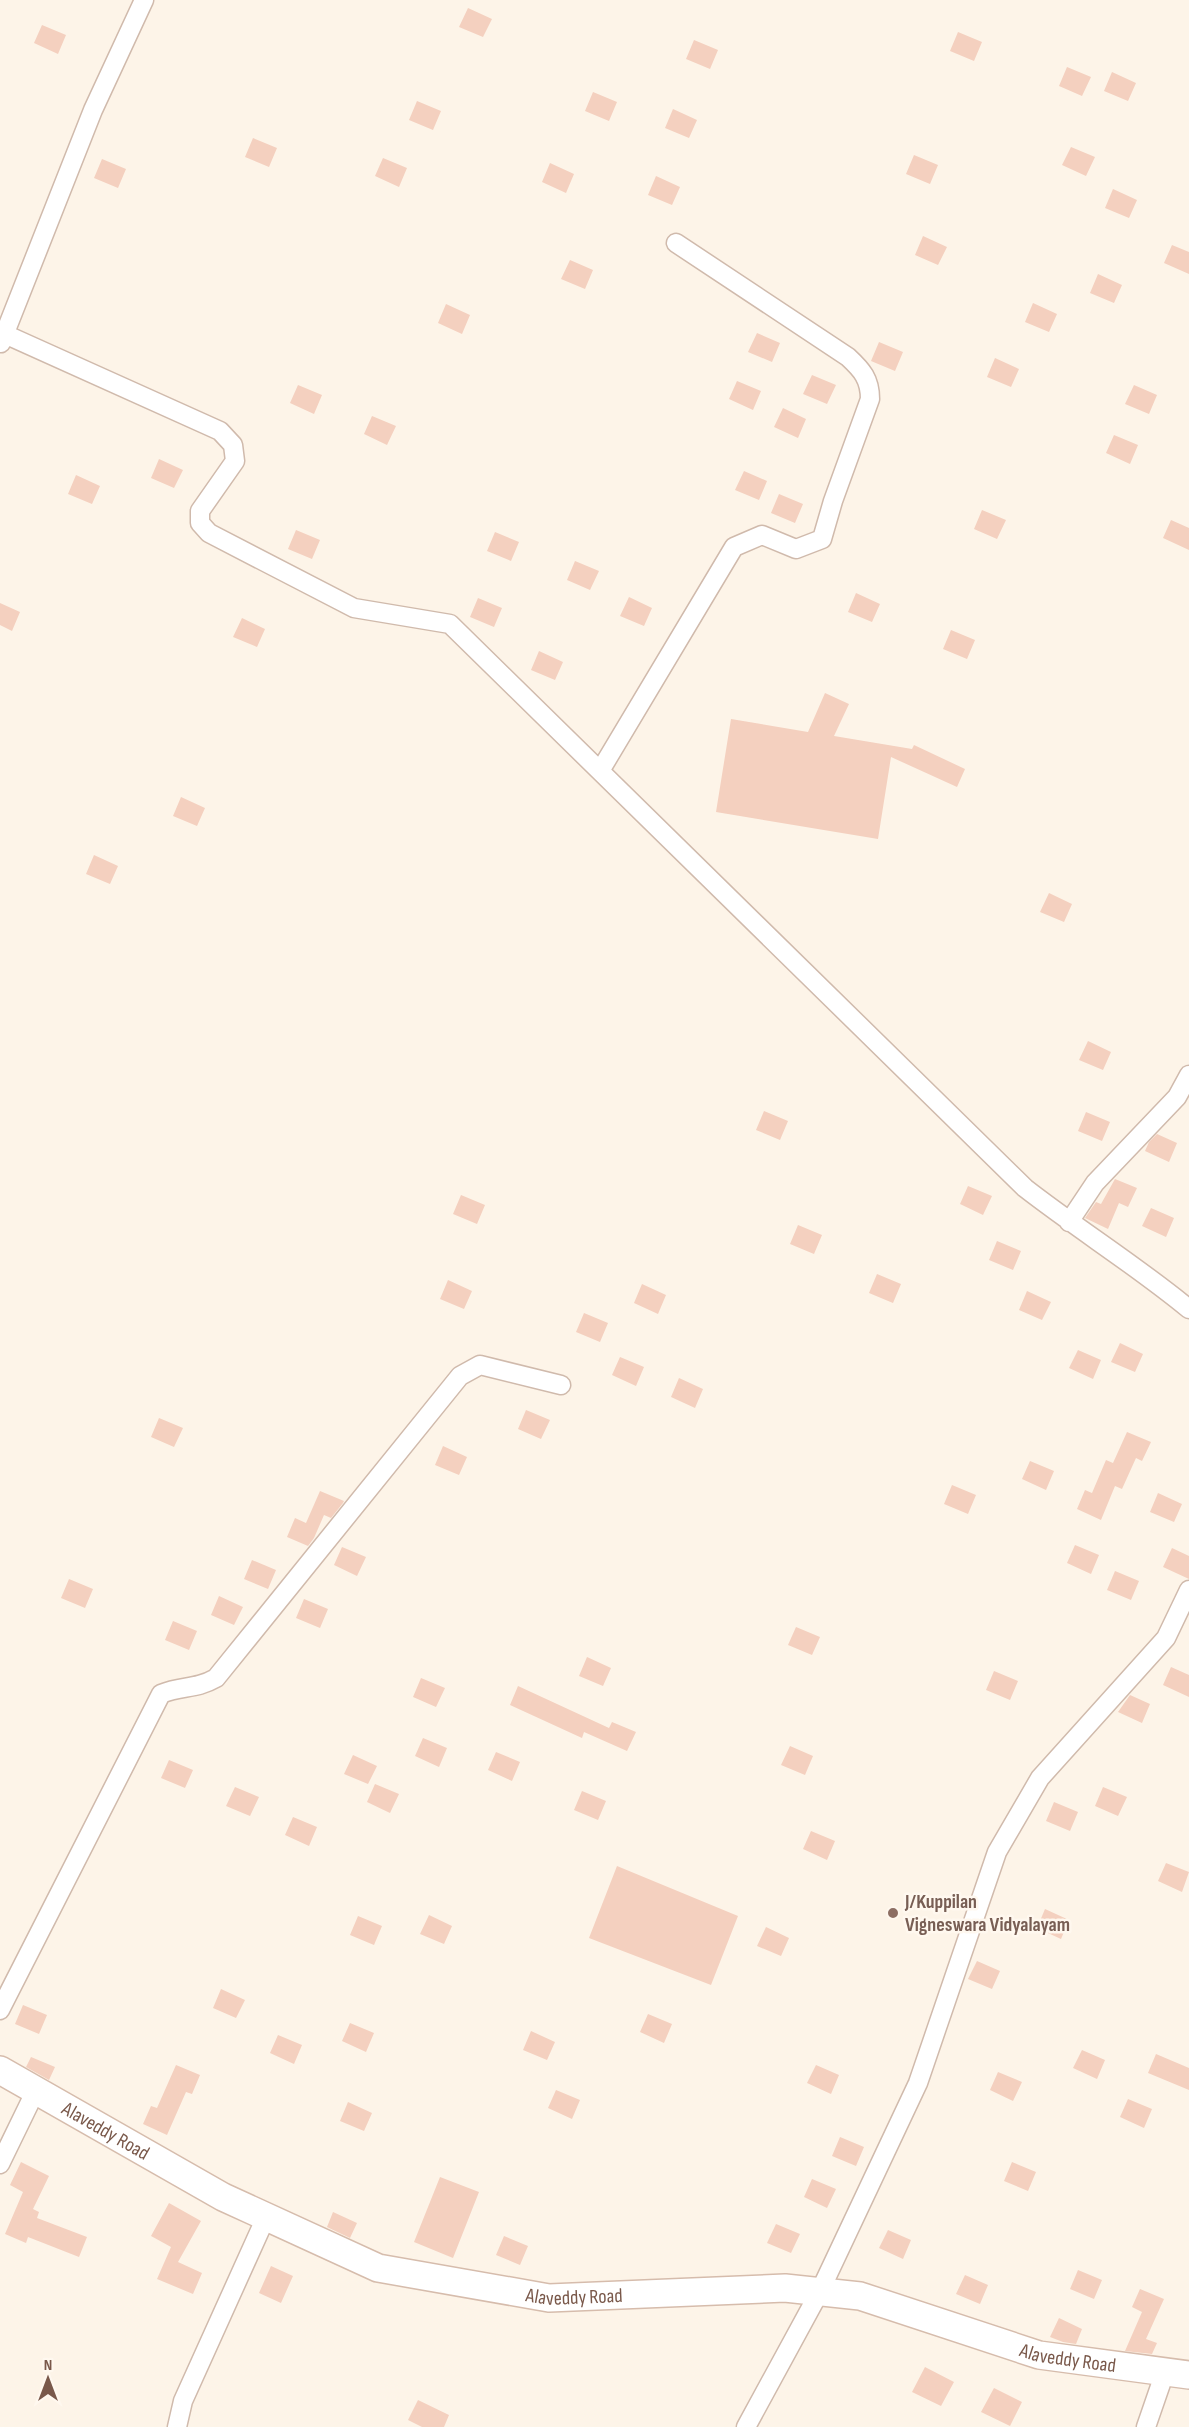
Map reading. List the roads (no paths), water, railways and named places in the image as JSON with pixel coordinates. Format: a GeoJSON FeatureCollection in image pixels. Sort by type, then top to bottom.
{"type":"FeatureCollection","features":[{"type":"Feature","properties":{"kind":"street"},"geometry":{"type":"LineString","coordinates":[[144,0],[93,110],[2,337],[220,431],[232,445],[235,461],[200,511],[200,523],[209,533],[354,608],[450,624],[1025,1188],[1189,1309]]}},
{"type":"Feature","properties":{"kind":"street"},"geometry":{"type":"LineString","coordinates":[[600,771],[734,547],[762,534],[796,549],[822,539],[833,501],[870,399],[870,385],[865,373],[848,357],[676,243]]}},
{"type":"Feature","properties":{"kind":"street"},"geometry":{"type":"LineString","coordinates":[[1070,1222],[1095,1183],[1177,1097],[1189,1075]]}},
{"type":"Feature","properties":{"kind":"street"},"geometry":{"type":"LineString","coordinates":[[0,2010],[160,1694],[175,1688],[201,1687],[216,1678],[460,1376],[480,1365],[561,1385]]}},
{"type":"Feature","properties":{"kind":"street"},"geometry":{"type":"LineString","coordinates":[[746,2427],[820,2291],[918,2083],[997,1852],[1040,1778],[1166,1638],[1189,1590]]}},
{"type":"Feature","properties":{"kind":"street","name":"Alaveddy Road"},"geometry":{"type":"LineString","coordinates":[[0,2070],[223,2197],[378,2268],[549,2298],[785,2288],[860,2296],[1039,2355],[1177,2373]]}},
{"type":"Feature","properties":{"kind":"street"},"geometry":{"type":"LineString","coordinates":[[0,2164],[36,2090]]}},
{"type":"Feature","properties":{"kind":"street"},"geometry":{"type":"LineString","coordinates":[[177,2427],[183,2401],[266,2217]]}},
{"type":"Feature","properties":{"kind":"street"},"geometry":{"type":"LineString","coordinates":[[1146,2427],[1177,2373]]}},
{"type":"Feature","properties":{"kind":"place","name":"J/Kuppilan Vigneswara Vidyalayam"},"geometry":{"type":"Point","coordinates":[893,1913]}}]}
